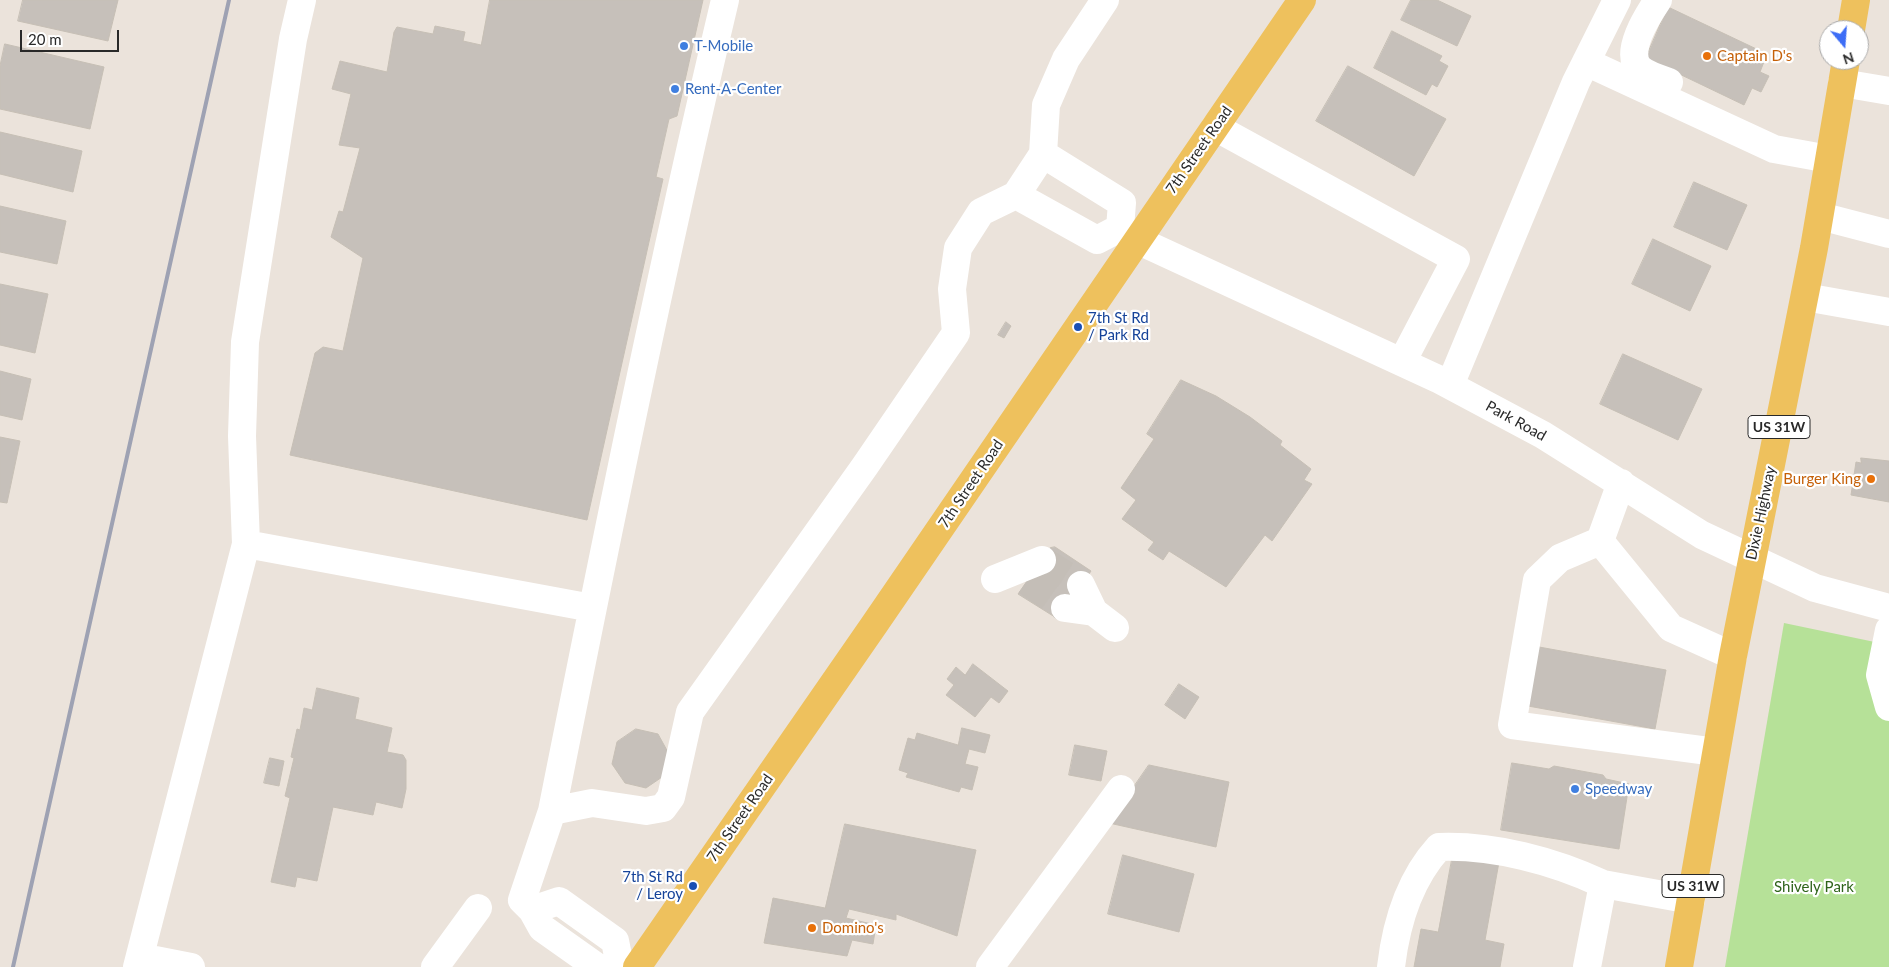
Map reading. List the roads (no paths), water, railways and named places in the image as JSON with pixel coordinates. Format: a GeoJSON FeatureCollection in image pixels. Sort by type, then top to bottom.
{"type":"FeatureCollection","features":[{"type":"Feature","properties":{"kind":"main road","name":"7th Street Road"},"geometry":{"type":"LineString","coordinates":[[621,965],[874,626],[1128,234],[1215,127],[1302,0]]}},
{"type":"Feature","properties":{"kind":"main road"},"geometry":{"type":"LineString","coordinates":[[1853,20],[1856,0]]}},
{"type":"Feature","properties":{"kind":"main road","name":"Dixie Highway"},"geometry":{"type":"LineString","coordinates":[[1679,967],[1732,656],[1805,297],[1844,72]]}},
{"type":"Feature","properties":{"kind":"street"},"geometry":{"type":"LineString","coordinates":[[191,967],[139,962],[246,544],[242,436],[245,342],[293,38],[302,0]]}},
{"type":"Feature","properties":{"kind":"street"},"geometry":{"type":"LineString","coordinates":[[621,965],[615,941],[559,901],[532,910],[522,900],[552,811],[592,608],[672,228],[725,0]]}},
{"type":"Feature","properties":{"kind":"street"},"geometry":{"type":"LineString","coordinates":[[552,811],[592,803],[646,811],[663,808],[670,797],[690,712],[865,466],[956,333],[952,289],[958,248],[981,212],[1016,195],[1043,154],[1046,105],[1066,59],[1105,0]]}},
{"type":"Feature","properties":{"kind":"street"},"geometry":{"type":"LineString","coordinates":[[1450,385],[1586,62],[1618,0]]}},
{"type":"Feature","properties":{"kind":"street"},"geometry":{"type":"LineString","coordinates":[[1658,0],[1646,17],[1634,48],[1634,60],[1640,69],[1708,101],[1733,130]]}},
{"type":"Feature","properties":{"kind":"street"},"geometry":{"type":"LineString","coordinates":[[1586,62],[1774,149],[1829,158]]}},
{"type":"Feature","properties":{"kind":"street"},"geometry":{"type":"LineString","coordinates":[[1844,72],[1889,92]]}},
{"type":"Feature","properties":{"kind":"street"},"geometry":{"type":"LineString","coordinates":[[1215,127],[1456,258],[1402,362]]}},
{"type":"Feature","properties":{"kind":"street"},"geometry":{"type":"LineString","coordinates":[[1016,195],[1097,240],[1128,234],[1122,203],[1043,154]]}},
{"type":"Feature","properties":{"kind":"street"},"geometry":{"type":"LineString","coordinates":[[1820,216],[1889,234]]}},
{"type":"Feature","properties":{"kind":"street","name":"Park Road"},"geometry":{"type":"LineString","coordinates":[[1128,234],[1450,385],[1544,435],[1702,535],[1815,588],[1889,608]]}},
{"type":"Feature","properties":{"kind":"street"},"geometry":{"type":"LineString","coordinates":[[1805,297],[1889,312]]}},
{"type":"Feature","properties":{"kind":"street"},"geometry":{"type":"LineString","coordinates":[[1621,483],[1600,541],[1560,558],[1537,580],[1512,725],[1716,752]]}},
{"type":"Feature","properties":{"kind":"street"},"geometry":{"type":"LineString","coordinates":[[1600,541],[1671,628],[1732,656]]}},
{"type":"Feature","properties":{"kind":"street"},"geometry":{"type":"LineString","coordinates":[[246,544],[592,608]]}},
{"type":"Feature","properties":{"kind":"street"},"geometry":{"type":"LineString","coordinates":[[995,579],[1034,570]]}},
{"type":"Feature","properties":{"kind":"street"},"geometry":{"type":"LineString","coordinates":[[1065,608],[1105,620],[1081,585]]}},
{"type":"Feature","properties":{"kind":"street"},"geometry":{"type":"LineString","coordinates":[[1889,630],[1880,675],[1889,707]]}},
{"type":"Feature","properties":{"kind":"street"},"geometry":{"type":"LineString","coordinates":[[990,967],[1121,789]]}},
{"type":"Feature","properties":{"kind":"street"},"geometry":{"type":"LineString","coordinates":[[1391,967],[1394,937],[1411,890],[1424,864],[1439,847],[1469,848],[1570,868],[1603,884],[1691,900]]}},
{"type":"Feature","properties":{"kind":"street"},"geometry":{"type":"LineString","coordinates":[[1587,967],[1603,884]]}},
{"type":"Feature","properties":{"kind":"street"},"geometry":{"type":"LineString","coordinates":[[436,967],[478,908]]}},
{"type":"Feature","properties":{"kind":"tunnel"},"geometry":{"type":"LineString","coordinates":[[1042,560],[1081,585]]}},
{"type":"Feature","properties":{"kind":"tunnel"},"geometry":{"type":"LineString","coordinates":[[1027,581],[1065,608]]}},
{"type":"Feature","properties":{"kind":"railway"},"geometry":{"type":"LineString","coordinates":[[13,967],[229,0]]}},
{"type":"Feature","properties":{"kind":"place","name":"T-Mobile"},"geometry":{"type":"Point","coordinates":[684,46]}},
{"type":"Feature","properties":{"kind":"place","name":"Captain D's"},"geometry":{"type":"Point","coordinates":[1707,56]}},
{"type":"Feature","properties":{"kind":"place","name":"Rent-A-Center"},"geometry":{"type":"Point","coordinates":[675,89]}},
{"type":"Feature","properties":{"kind":"place","name":"7th St Rd / Park Rd"},"geometry":{"type":"Point","coordinates":[1078,327]}},
{"type":"Feature","properties":{"kind":"place","name":"Burger King"},"geometry":{"type":"Point","coordinates":[1871,479]}},
{"type":"Feature","properties":{"kind":"place","name":"Speedway"},"geometry":{"type":"Point","coordinates":[1575,789]}},
{"type":"Feature","properties":{"kind":"place","name":"7th St Rd / Leroy"},"geometry":{"type":"Point","coordinates":[693,886]}},
{"type":"Feature","properties":{"kind":"place","name":"Domino's"},"geometry":{"type":"Point","coordinates":[812,928]}},
{"type":"Feature","properties":{"kind":"park label","name":"Shively Park"},"geometry":{"type":"Point","coordinates":[1814,887]}}]}
